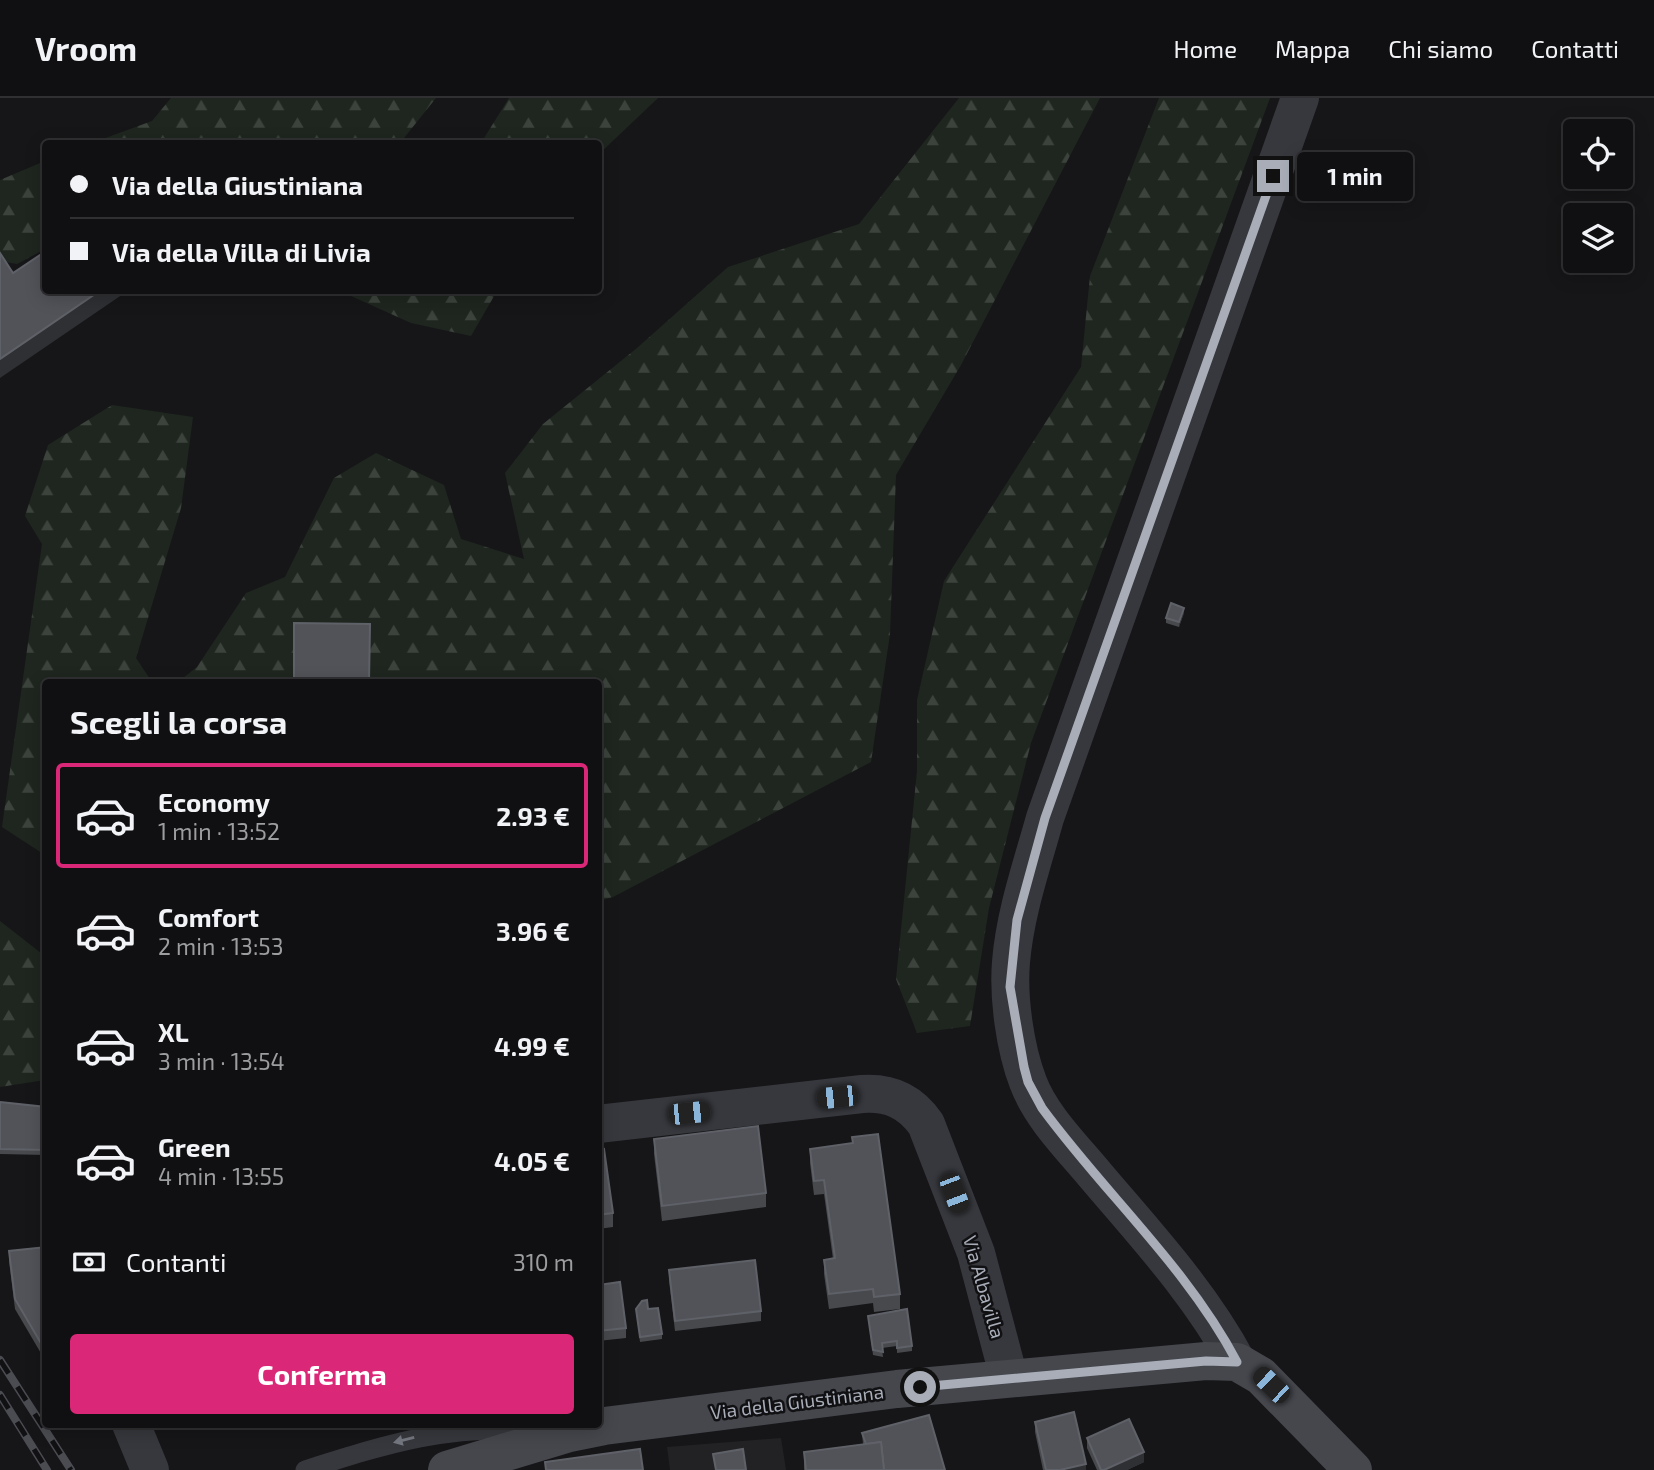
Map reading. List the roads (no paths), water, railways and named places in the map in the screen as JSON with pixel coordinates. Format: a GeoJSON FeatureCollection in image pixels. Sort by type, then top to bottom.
{"type":"FeatureCollection","features":[{"type":"Feature","properties":{"kind":"street"},"geometry":{"type":"LineString","coordinates":[[1300,98],[1045,818],[1017,920],[1010,987],[1018,1043],[1033,1093],[1068,1141],[1194,1295],[1237,1362],[1261,1376],[1353,1470]]}},
{"type":"Feature","properties":{"kind":"street","name":"Via Albavilla"},"geometry":{"type":"LineString","coordinates":[[602,1124],[874,1093],[899,1099],[919,1114],[926,1124],[954,1193],[981,1272],[1009,1378]]}},
{"type":"Feature","properties":{"kind":"street","name":"Via della Giustiniana"},"geometry":{"type":"LineString","coordinates":[[602,1427],[1009,1378],[1206,1361],[1237,1362]]}},
{"type":"Feature","properties":{"kind":"street"},"geometry":{"type":"LineString","coordinates":[[133,1428],[150,1470]]}},
{"type":"Feature","properties":{"kind":"street","name":"Via della Giustiniana"},"geometry":{"type":"LineString","coordinates":[[447,1470],[502,1462],[569,1433],[596,1428]]}},
{"type":"Feature","properties":{"kind":"lane"},"geometry":{"type":"LineString","coordinates":[[305,1470],[402,1440],[443,1433],[524,1430],[569,1433]]}},
{"type":"Feature","properties":{"kind":"railway"},"geometry":{"type":"LineString","coordinates":[[0,1360],[42,1425]]}},
{"type":"Feature","properties":{"kind":"railway"},"geometry":{"type":"LineString","coordinates":[[0,1395],[47,1470]]}},
{"type":"Feature","properties":{"kind":"railway"},"geometry":{"type":"LineString","coordinates":[[44,1428],[71,1470]]}}]}
